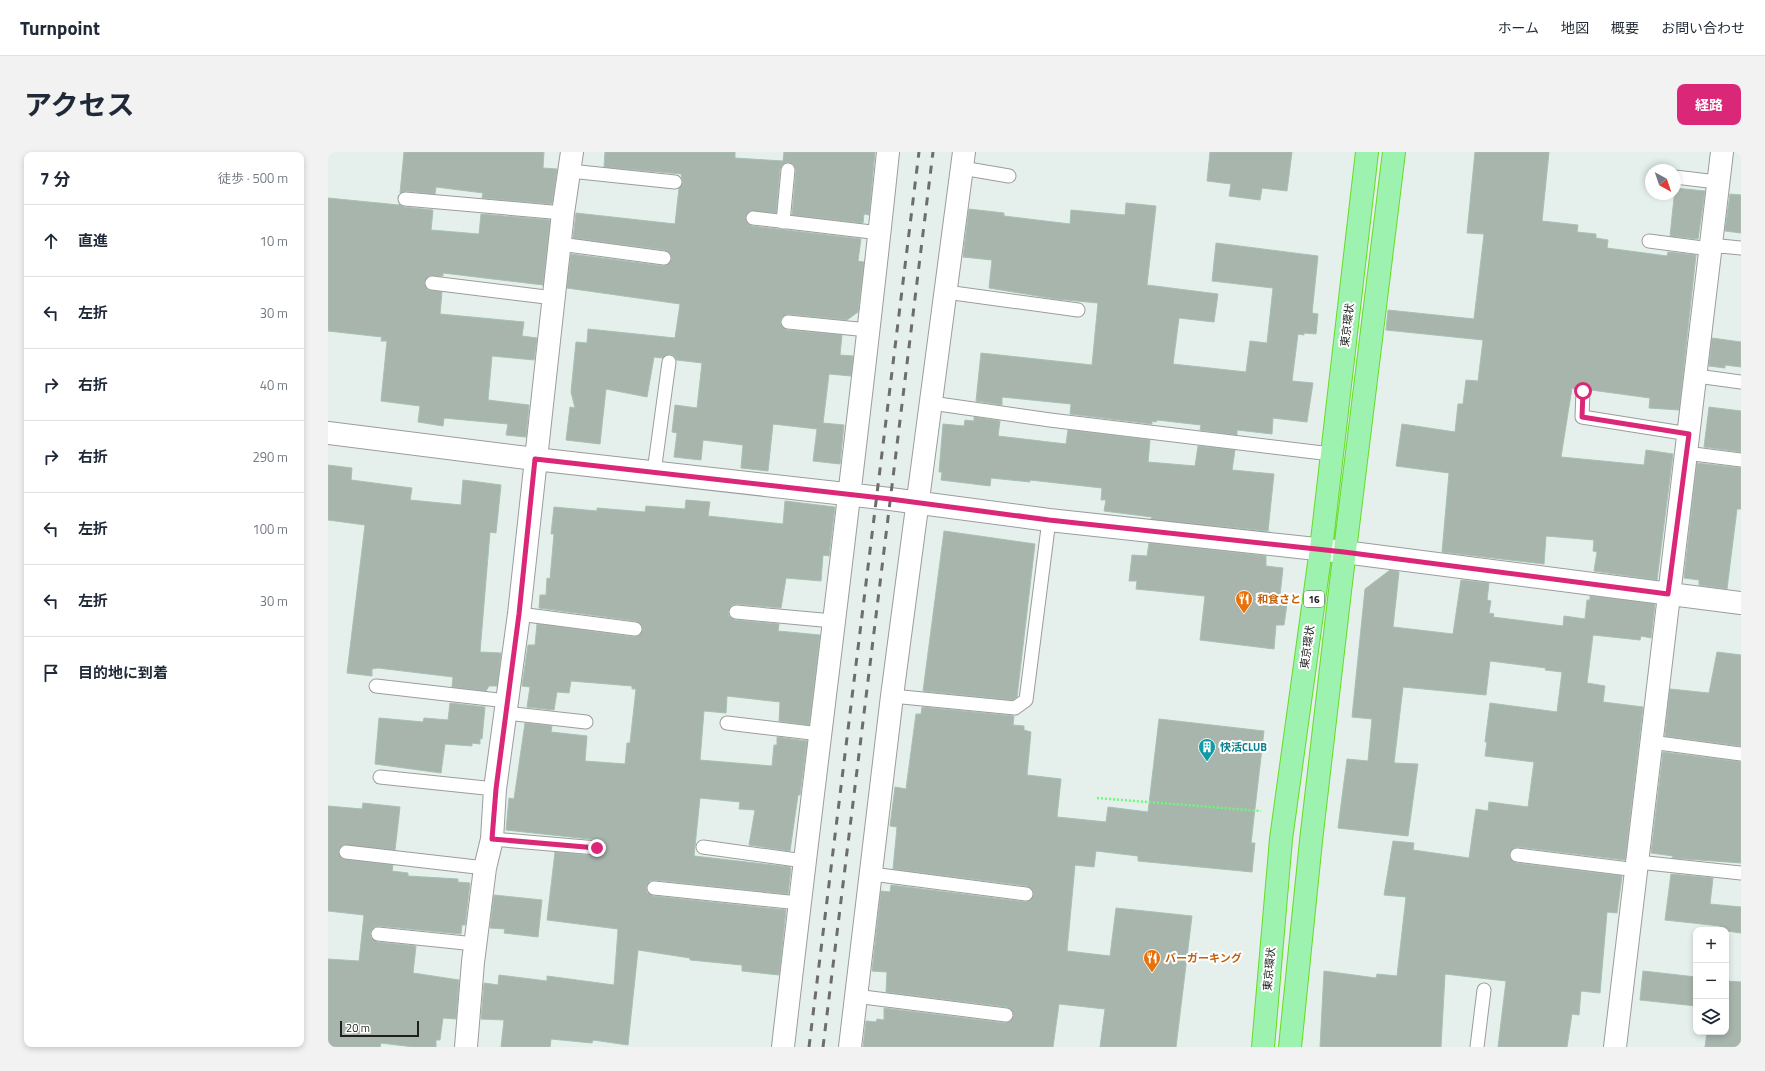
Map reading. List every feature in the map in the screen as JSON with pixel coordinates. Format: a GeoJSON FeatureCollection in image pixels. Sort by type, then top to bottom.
{"type":"FeatureCollection","features":[{"type":"Feature","properties":{"kind":"highway","name":"東京環状"},"geometry":{"type":"LineString","coordinates":[[1263,1047],[1281,839],[1321,549],[1367,152]]}},
{"type":"Feature","properties":{"kind":"highway","name":"16"},"geometry":{"type":"LineString","coordinates":[[1290,1047],[1311,842],[1344,552],[1394,152]]}},
{"type":"Feature","properties":{"kind":"street"},"geometry":{"type":"LineString","coordinates":[[783,1047],[804,861],[850,495],[888,152]]}},
{"type":"Feature","properties":{"kind":"street"},"geometry":{"type":"LineString","coordinates":[[1615,1047],[1668,594],[1697,376],[1717,182],[1722,152]]}},
{"type":"Feature","properties":{"kind":"street"},"geometry":{"type":"LineString","coordinates":[[850,1047],[872,874],[892,696],[963,160]]}},
{"type":"Feature","properties":{"kind":"street"},"geometry":{"type":"LineString","coordinates":[[466,1047],[475,944],[485,868],[492,839],[496,789],[519,614],[563,213],[571,161]]}},
{"type":"Feature","properties":{"kind":"street"},"geometry":{"type":"LineString","coordinates":[[328,433],[1049,520],[1321,549],[1741,603]]}},
{"type":"Feature","properties":{"kind":"lane"},"geometry":{"type":"LineString","coordinates":[[963,160],[1008,176]]}},
{"type":"Feature","properties":{"kind":"lane"},"geometry":{"type":"LineString","coordinates":[[571,161],[675,182]]}},
{"type":"Feature","properties":{"kind":"lane"},"geometry":{"type":"LineString","coordinates":[[782,222],[788,170]]}},
{"type":"Feature","properties":{"kind":"lane"},"geometry":{"type":"LineString","coordinates":[[1681,178],[1717,182]]}},
{"type":"Feature","properties":{"kind":"lane"},"geometry":{"type":"LineString","coordinates":[[405,199],[563,213]]}},
{"type":"Feature","properties":{"kind":"lane"},"geometry":{"type":"LineString","coordinates":[[753,218],[880,233]]}},
{"type":"Feature","properties":{"kind":"lane"},"geometry":{"type":"LineString","coordinates":[[1649,241],[1710,247],[1741,248]]}},
{"type":"Feature","properties":{"kind":"lane"},"geometry":{"type":"LineString","coordinates":[[560,244],[664,258]]}},
{"type":"Feature","properties":{"kind":"lane"},"geometry":{"type":"LineString","coordinates":[[432,283],[554,298]]}},
{"type":"Feature","properties":{"kind":"lane"},"geometry":{"type":"LineString","coordinates":[[946,292],[1078,310]]}},
{"type":"Feature","properties":{"kind":"lane"},"geometry":{"type":"LineString","coordinates":[[788,322],[868,330]]}},
{"type":"Feature","properties":{"kind":"lane"},"geometry":{"type":"LineString","coordinates":[[654,472],[669,362]]}},
{"type":"Feature","properties":{"kind":"lane"},"geometry":{"type":"LineString","coordinates":[[1697,376],[1741,382]]}},
{"type":"Feature","properties":{"kind":"lane"},"geometry":{"type":"LineString","coordinates":[[1583,391],[1582,417],[1687,443],[1741,460]]}},
{"type":"Feature","properties":{"kind":"lane"},"geometry":{"type":"LineString","coordinates":[[931,403],[1050,420],[1331,454]]}},
{"type":"Feature","properties":{"kind":"lane"},"geometry":{"type":"LineString","coordinates":[[892,696],[1015,708],[1026,700],[1049,520]]}},
{"type":"Feature","properties":{"kind":"lane"},"geometry":{"type":"LineString","coordinates":[[736,612],[834,621]]}},
{"type":"Feature","properties":{"kind":"lane"},"geometry":{"type":"LineString","coordinates":[[519,614],[635,628]]}},
{"type":"Feature","properties":{"kind":"lane"},"geometry":{"type":"LineString","coordinates":[[376,686],[506,707],[586,722]]}},
{"type":"Feature","properties":{"kind":"lane"},"geometry":{"type":"LineString","coordinates":[[727,723],[820,734]]}},
{"type":"Feature","properties":{"kind":"lane"},"geometry":{"type":"LineString","coordinates":[[1651,742],[1741,754]]}},
{"type":"Feature","properties":{"kind":"lane"},"geometry":{"type":"LineString","coordinates":[[380,777],[496,789]]}},
{"type":"Feature","properties":{"kind":"lane"},"geometry":{"type":"LineString","coordinates":[[492,839],[597,848]]}},
{"type":"Feature","properties":{"kind":"lane"},"geometry":{"type":"LineString","coordinates":[[703,847],[804,861]]}},
{"type":"Feature","properties":{"kind":"lane"},"geometry":{"type":"LineString","coordinates":[[346,852],[485,868]]}},
{"type":"Feature","properties":{"kind":"lane"},"geometry":{"type":"LineString","coordinates":[[1517,855],[1637,866],[1741,873]]}},
{"type":"Feature","properties":{"kind":"lane"},"geometry":{"type":"LineString","coordinates":[[872,874],[1026,894]]}},
{"type":"Feature","properties":{"kind":"lane"},"geometry":{"type":"LineString","coordinates":[[654,888],[799,904]]}},
{"type":"Feature","properties":{"kind":"lane"},"geometry":{"type":"LineString","coordinates":[[378,934],[475,944]]}},
{"type":"Feature","properties":{"kind":"lane"},"geometry":{"type":"LineString","coordinates":[[1477,1047],[1484,990]]}},
{"type":"Feature","properties":{"kind":"lane"},"geometry":{"type":"LineString","coordinates":[[856,996],[1006,1015]]}},
{"type":"Feature","properties":{"kind":"path"},"geometry":{"type":"LineString","coordinates":[[1098,798],[1262,811]]}},
{"type":"Feature","properties":{"kind":"building"},"geometry":{"type":"Polygon","coordinates":[[[404,152],[544,152],[543,168],[557,169],[552,204],[482,198],[483,193],[436,187],[435,194],[406,191],[400,193],[404,152]]]}},
{"type":"Feature","properties":{"kind":"building"},"geometry":{"type":"Polygon","coordinates":[[[605,152],[735,152],[735,158],[783,161],[784,152],[875,152],[869,215],[864,214],[863,223],[792,215],[796,170],[793,164],[788,162],[782,165],[780,169],[776,213],[750,211],[745,217],[748,224],[752,226],[861,239],[858,261],[864,262],[858,312],[847,320],[788,314],[782,317],[780,322],[783,328],[787,330],[842,335],[840,355],[853,356],[851,376],[829,374],[823,423],[844,425],[840,464],[813,461],[817,429],[773,424],[768,471],[741,468],[743,445],[703,440],[701,460],[674,457],[677,433],[672,432],[675,405],[697,408],[702,363],[677,360],[670,354],[662,358],[654,357],[647,397],[606,389],[600,444],[566,440],[570,407],[575,408],[571,392],[576,342],[587,343],[588,329],[675,338],[680,304],[567,288],[571,254],[663,266],[667,265],[672,259],[671,255],[665,250],[573,238],[576,213],[675,224],[679,188],[683,183],[681,174],[604,167],[605,152]]]}},
{"type":"Feature","properties":{"kind":"building"},"geometry":{"type":"Polygon","coordinates":[[[1210,152],[1292,152],[1287,191],[1262,188],[1260,200],[1229,196],[1231,184],[1207,181],[1210,152]]]}},
{"type":"Feature","properties":{"kind":"building"},"geometry":{"type":"Polygon","coordinates":[[[1475,152],[1549,152],[1542,221],[1578,225],[1577,232],[1596,234],[1596,238],[1608,240],[1607,248],[1667,256],[1668,252],[1696,255],[1679,410],[1649,408],[1650,398],[1591,390],[1587,384],[1580,384],[1576,389],[1572,388],[1561,457],[1644,465],[1646,450],[1673,454],[1657,580],[1594,571],[1597,552],[1593,551],[1594,540],[1546,536],[1544,564],[1442,552],[1449,473],[1396,466],[1402,424],[1455,432],[1458,404],[1463,404],[1466,380],[1478,381],[1483,340],[1386,330],[1388,310],[1474,319],[1484,234],[1467,233],[1475,152]]]}},
{"type":"Feature","properties":{"kind":"building"},"geometry":{"type":"Polygon","coordinates":[[[1681,189],[1705,191],[1698,239],[1670,236],[1674,200],[1681,200],[1681,189]]]}},
{"type":"Feature","properties":{"kind":"building"},"geometry":{"type":"Polygon","coordinates":[[[1730,194],[1741,195],[1741,233],[1725,231],[1730,194]]]}},
{"type":"Feature","properties":{"kind":"building"},"geometry":{"type":"Polygon","coordinates":[[[328,198],[399,204],[404,207],[433,210],[431,230],[479,234],[481,214],[550,220],[543,285],[443,273],[443,276],[429,276],[424,282],[428,290],[442,292],[440,314],[524,322],[522,336],[537,338],[534,360],[492,356],[488,400],[529,405],[526,437],[506,435],[508,424],[444,418],[443,426],[418,422],[420,406],[381,401],[387,341],[381,341],[382,337],[328,331],[328,198]]]}},
{"type":"Feature","properties":{"kind":"building"},"geometry":{"type":"Polygon","coordinates":[[[1126,203],[1156,206],[1147,285],[1218,294],[1214,322],[1179,318],[1173,364],[1246,372],[1250,341],[1267,343],[1273,288],[1212,281],[1216,243],[1318,256],[1312,313],[1318,314],[1316,334],[1298,334],[1292,381],[1313,383],[1307,422],[1273,418],[1272,434],[1237,430],[1237,435],[1200,430],[1201,425],[1157,420],[1156,422],[1152,421],[1152,424],[1070,414],[1071,404],[1002,397],[1002,405],[976,401],[981,353],[1092,365],[1098,303],[1056,299],[989,288],[992,260],[963,257],[969,209],[1004,213],[1004,216],[1070,224],[1071,210],[1125,215],[1126,203]]]}},
{"type":"Feature","properties":{"kind":"building"},"geometry":{"type":"Polygon","coordinates":[[[1712,338],[1741,342],[1741,367],[1725,365],[1725,368],[1709,366],[1712,338]]]}},
{"type":"Feature","properties":{"kind":"building"},"geometry":{"type":"Polygon","coordinates":[[[1709,407],[1741,411],[1741,452],[1704,447],[1709,407]]]}},
{"type":"Feature","properties":{"kind":"building"},"geometry":{"type":"Polygon","coordinates":[[[974,417],[1000,421],[998,436],[1066,444],[1068,430],[1150,440],[1148,462],[1195,466],[1198,446],[1235,450],[1232,470],[1274,474],[1268,531],[1151,519],[1152,517],[1104,511],[1106,500],[1101,500],[1102,488],[1030,480],[1030,482],[991,478],[990,486],[941,480],[942,472],[939,472],[943,424],[964,426],[965,420],[974,421],[974,417]]]}},
{"type":"Feature","properties":{"kind":"building"},"geometry":{"type":"Polygon","coordinates":[[[1697,463],[1741,468],[1741,509],[1737,509],[1727,589],[1699,585],[1699,580],[1684,578],[1697,463]]]}},
{"type":"Feature","properties":{"kind":"building"},"geometry":{"type":"Polygon","coordinates":[[[328,465],[352,468],[351,480],[412,488],[410,500],[461,505],[463,480],[501,485],[496,533],[490,532],[480,652],[501,653],[497,686],[489,686],[486,691],[452,687],[453,677],[378,668],[372,669],[372,676],[347,673],[365,525],[328,520],[328,465]]]}},
{"type":"Feature","properties":{"kind":"building"},"geometry":{"type":"Polygon","coordinates":[[[686,500],[710,502],[708,516],[783,524],[785,501],[835,507],[829,556],[823,555],[821,581],[786,578],[781,608],[737,604],[732,605],[728,611],[729,616],[735,620],[779,624],[778,631],[820,635],[809,725],[779,721],[780,702],[727,696],[726,713],[704,711],[700,760],[772,766],[774,745],[777,745],[777,737],[807,741],[800,795],[798,795],[790,851],[749,845],[755,810],[739,809],[740,802],[700,798],[694,856],[790,867],[788,894],[655,880],[650,881],[646,887],[647,892],[653,896],[786,910],[779,975],[742,971],[742,965],[690,960],[690,958],[638,950],[628,1045],[593,1040],[592,1043],[551,1039],[550,1047],[501,1047],[504,1020],[481,1019],[484,983],[498,985],[499,975],[547,981],[547,976],[614,985],[618,929],[547,920],[555,852],[597,856],[604,852],[604,844],[598,840],[506,830],[509,798],[514,799],[525,723],[552,726],[551,732],[587,736],[585,761],[625,764],[627,743],[630,743],[636,689],[632,689],[632,686],[571,681],[569,693],[557,692],[554,710],[527,707],[530,687],[522,686],[528,645],[535,645],[537,624],[634,637],[638,636],[643,630],[642,626],[636,621],[539,608],[540,595],[546,595],[547,578],[550,579],[554,534],[551,534],[554,507],[597,511],[597,508],[645,512],[646,506],[685,509],[686,500]]]}},
{"type":"Feature","properties":{"kind":"building"},"geometry":{"type":"Polygon","coordinates":[[[944,531],[1035,544],[1017,697],[1013,700],[923,691],[944,531]]]}},
{"type":"Feature","properties":{"kind":"building","name":"和食さと"},"geometry":{"type":"Polygon","coordinates":[[[1149,543],[1266,556],[1266,566],[1283,568],[1279,604],[1287,604],[1284,625],[1276,625],[1274,649],[1200,640],[1205,596],[1136,589],[1137,581],[1129,581],[1132,555],[1147,556],[1149,543]]]}},
{"type":"Feature","properties":{"kind":"building"},"geometry":{"type":"Polygon","coordinates":[[[1390,570],[1399,572],[1393,627],[1453,634],[1461,580],[1489,583],[1487,600],[1491,601],[1489,613],[1494,614],[1493,617],[1563,626],[1564,616],[1585,619],[1587,600],[1590,600],[1590,596],[1655,604],[1651,638],[1641,636],[1640,640],[1593,635],[1587,683],[1605,686],[1603,702],[1643,707],[1625,860],[1518,847],[1514,848],[1509,854],[1510,858],[1516,863],[1622,876],[1617,913],[1607,912],[1600,993],[1581,991],[1579,1015],[1572,1014],[1567,1047],[1498,1047],[1506,981],[1445,974],[1441,1047],[1320,1047],[1324,971],[1376,978],[1377,974],[1397,976],[1406,897],[1384,895],[1393,841],[1414,843],[1413,850],[1469,858],[1476,809],[1488,811],[1489,802],[1528,807],[1534,762],[1485,756],[1487,742],[1485,742],[1490,703],[1557,712],[1562,672],[1545,670],[1546,668],[1490,661],[1486,695],[1403,687],[1394,763],[1418,764],[1408,836],[1338,828],[1347,759],[1368,761],[1372,719],[1352,717],[1365,589],[1390,570]]]}},
{"type":"Feature","properties":{"kind":"building"},"geometry":{"type":"Polygon","coordinates":[[[1717,652],[1741,655],[1741,746],[1665,736],[1670,689],[1709,693],[1717,652]]]}},
{"type":"Feature","properties":{"kind":"building"},"geometry":{"type":"Polygon","coordinates":[[[450,703],[485,707],[482,739],[480,738],[480,744],[472,743],[472,746],[445,744],[441,773],[375,764],[379,718],[423,722],[424,718],[448,720],[450,703]]]}},
{"type":"Feature","properties":{"kind":"building"},"geometry":{"type":"Polygon","coordinates":[[[922,707],[1014,716],[1013,725],[1024,726],[1024,730],[1031,732],[1027,775],[1061,779],[1057,817],[1106,822],[1108,807],[1148,812],[1159,719],[1264,731],[1251,843],[1255,843],[1252,872],[1138,861],[1138,856],[1096,851],[1094,867],[1075,865],[1067,951],[1110,956],[1116,908],[1192,916],[1176,1047],[1100,1047],[1105,1009],[1059,1004],[1053,1047],[863,1047],[866,1021],[876,1022],[877,1019],[884,1020],[884,1008],[1005,1023],[1009,1022],[1014,1016],[1013,1012],[1007,1007],[886,992],[887,972],[872,971],[881,891],[890,892],[891,885],[1025,902],[1029,901],[1034,895],[1033,891],[1027,886],[893,869],[897,827],[890,826],[895,787],[906,789],[916,714],[921,714],[922,707]]]}},
{"type":"Feature","properties":{"kind":"building"},"geometry":{"type":"Polygon","coordinates":[[[1663,752],[1741,762],[1741,863],[1672,858],[1673,856],[1651,853],[1663,752]]]}},
{"type":"Feature","properties":{"kind":"building"},"geometry":{"type":"Polygon","coordinates":[[[363,803],[400,807],[395,850],[343,845],[338,851],[342,859],[393,865],[392,871],[408,873],[408,876],[458,879],[458,882],[470,883],[465,925],[462,925],[461,934],[379,926],[374,927],[370,933],[371,938],[377,942],[416,946],[413,973],[459,980],[456,1019],[443,1018],[440,1040],[436,1040],[436,1047],[414,1047],[381,1043],[380,1047],[328,1047],[328,959],[359,961],[364,915],[328,911],[328,806],[362,809],[363,803]]]}},
{"type":"Feature","properties":{"kind":"building"},"geometry":{"type":"Polygon","coordinates":[[[1671,874],[1713,878],[1710,904],[1741,907],[1741,933],[1729,931],[1729,927],[1665,920],[1671,874]]]}},
{"type":"Feature","properties":{"kind":"building"},"geometry":{"type":"Polygon","coordinates":[[[494,895],[542,900],[538,937],[504,933],[505,929],[490,928],[494,895]]]}},
{"type":"Feature","properties":{"kind":"building"},"geometry":{"type":"Polygon","coordinates":[[[1643,971],[1693,977],[1693,1006],[1640,1000],[1643,971]]]}},
{"type":"Feature","properties":{"kind":"building"},"geometry":{"type":"Polygon","coordinates":[[[1729,981],[1741,982],[1741,1047],[1705,1047],[1707,1035],[1729,1035],[1729,981]]]}},
{"type":"Feature","properties":{"kind":"railway"},"geometry":{"type":"LineString","coordinates":[[809,1047],[919,152]]}},
{"type":"Feature","properties":{"kind":"railway"},"geometry":{"type":"LineString","coordinates":[[823,1047],[933,152]]}},
{"type":"Feature","properties":{"kind":"place","name":"和食さと"},"geometry":{"type":"Point","coordinates":[1244,614]}},
{"type":"Feature","properties":{"kind":"place","name":"快活CLUB"},"geometry":{"type":"Point","coordinates":[1207,762]}},
{"type":"Feature","properties":{"kind":"place","name":"バーガーキング"},"geometry":{"type":"Point","coordinates":[1152,973]}},
{"type":"Feature","properties":{"kind":"route"},"geometry":{"type":"LineString","coordinates":[[597,848],[492,839],[496,789],[519,614],[535,459],[890,499],[1049,520],[1344,552],[1668,594],[1689,434],[1582,417],[1583,391]]}}]}
